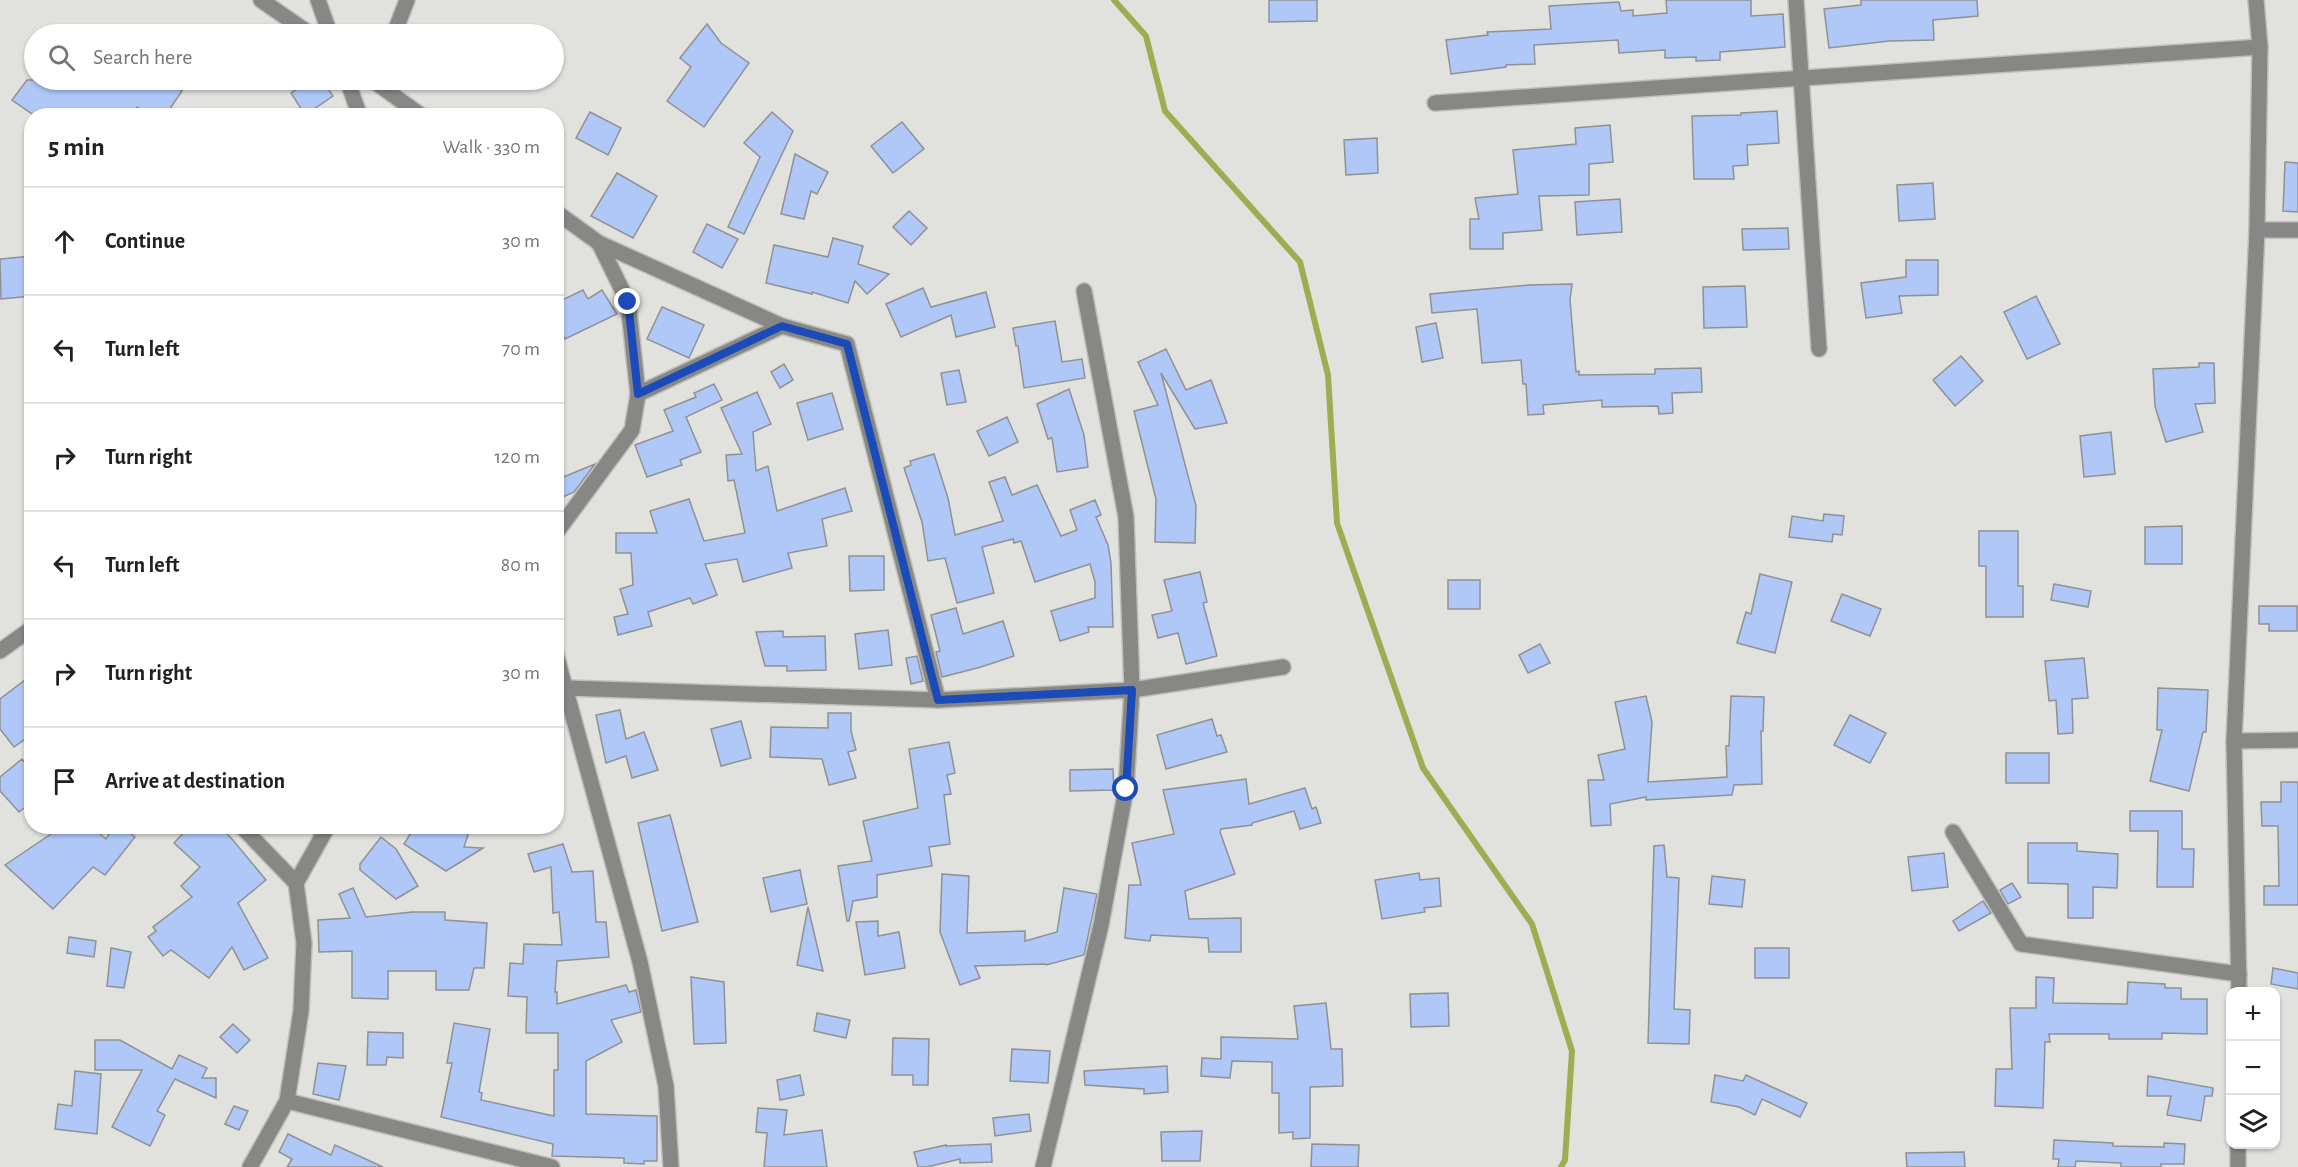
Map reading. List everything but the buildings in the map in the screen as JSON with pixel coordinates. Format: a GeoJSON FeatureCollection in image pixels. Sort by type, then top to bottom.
{"type":"FeatureCollection","features":[{"type":"Feature","properties":{"kind":"street"},"geometry":{"type":"LineString","coordinates":[[261,0],[296,24]]}},
{"type":"Feature","properties":{"kind":"street"},"geometry":{"type":"LineString","coordinates":[[318,0],[326,24]]}},
{"type":"Feature","properties":{"kind":"street"},"geometry":{"type":"LineString","coordinates":[[398,24],[407,0]]}},
{"type":"Feature","properties":{"kind":"street"},"geometry":{"type":"LineString","coordinates":[[1796,0],[1819,349]]}},
{"type":"Feature","properties":{"kind":"street"},"geometry":{"type":"LineString","coordinates":[[2239,987],[2234,741],[2257,230],[2259,47],[2256,0]]}},
{"type":"Feature","properties":{"kind":"street"},"geometry":{"type":"LineString","coordinates":[[1434,103],[2259,47]]}},
{"type":"Feature","properties":{"kind":"street"},"geometry":{"type":"LineString","coordinates":[[350,90],[357,108]]}},
{"type":"Feature","properties":{"kind":"street"},"geometry":{"type":"LineString","coordinates":[[388,90],[412,108]]}},
{"type":"Feature","properties":{"kind":"street"},"geometry":{"type":"LineString","coordinates":[[564,218],[598,243],[782,326],[847,344],[938,700]]}},
{"type":"Feature","properties":{"kind":"street"},"geometry":{"type":"LineString","coordinates":[[2257,230],[2298,230]]}},
{"type":"Feature","properties":{"kind":"street"},"geometry":{"type":"LineString","coordinates":[[564,522],[632,430],[638,394],[628,302],[598,243]]}},
{"type":"Feature","properties":{"kind":"street"},"geometry":{"type":"LineString","coordinates":[[1043,1167],[1101,925],[1126,789],[1132,690],[1126,517],[1084,291]]}},
{"type":"Feature","properties":{"kind":"street"},"geometry":{"type":"LineString","coordinates":[[638,394],[782,326]]}},
{"type":"Feature","properties":{"kind":"street"},"geometry":{"type":"LineString","coordinates":[[0,651],[24,634]]}},
{"type":"Feature","properties":{"kind":"street"},"geometry":{"type":"LineString","coordinates":[[566,688],[938,700],[1132,690],[1283,667]]}},
{"type":"Feature","properties":{"kind":"street"},"geometry":{"type":"LineString","coordinates":[[564,681],[640,962],[666,1086],[671,1167]]}},
{"type":"Feature","properties":{"kind":"street"},"geometry":{"type":"LineString","coordinates":[[2234,741],[2298,740]]}},
{"type":"Feature","properties":{"kind":"street"},"geometry":{"type":"LineString","coordinates":[[1953,832],[2021,944],[2239,974]]}},
{"type":"Feature","properties":{"kind":"street"},"geometry":{"type":"LineString","coordinates":[[250,834],[296,883],[304,943],[302,1011],[287,1101],[250,1167]]}},
{"type":"Feature","properties":{"kind":"street"},"geometry":{"type":"LineString","coordinates":[[296,883],[324,834]]}},
{"type":"Feature","properties":{"kind":"street"},"geometry":{"type":"LineString","coordinates":[[287,1101],[552,1167]]}},
{"type":"Feature","properties":{"kind":"street"},"geometry":{"type":"LineString","coordinates":[[2238,1149],[2238,1167]]}},
{"type":"Feature","properties":{"kind":"waterway"},"geometry":{"type":"LineString","coordinates":[[1114,0],[1146,36],[1165,111],[1300,262],[1328,375],[1337,523],[1423,768],[1532,924],[1572,1051],[1565,1160],[1561,1167]]}},
{"type":"Feature","properties":{"kind":"route"},"geometry":{"type":"LineString","coordinates":[[628,302],[638,394],[782,326],[847,344],[938,700],[1132,690],[1126,789]]}}]}
